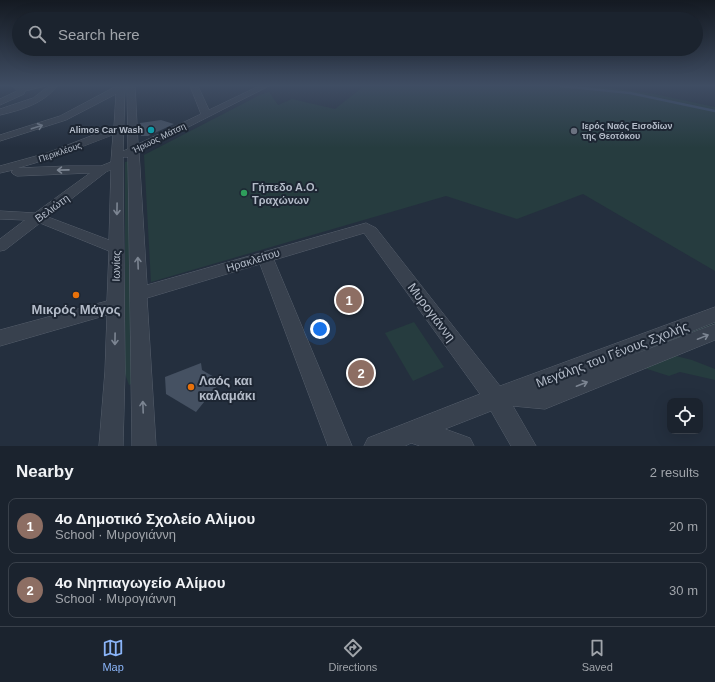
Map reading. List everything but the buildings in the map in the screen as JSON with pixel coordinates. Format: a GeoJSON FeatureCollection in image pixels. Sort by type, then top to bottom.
{"type":"FeatureCollection","features":[{"type":"Feature","properties":{"kind":"street"},"geometry":{"type":"LineString","coordinates":[[0,112],[15,107]]}},
{"type":"Feature","properties":{"kind":"street"},"geometry":{"type":"LineString","coordinates":[[0,138],[63,118],[84,107]]}},
{"type":"Feature","properties":{"kind":"street","name":"Ιωνίας"},"geometry":{"type":"LineString","coordinates":[[120,107],[119,129],[122,162],[139,294],[146,441]]}},
{"type":"Feature","properties":{"kind":"street","name":"Ιωνίας"},"geometry":{"type":"LineString","coordinates":[[111,446],[116,305],[116,248],[122,162],[129,107]]}},
{"type":"Feature","properties":{"kind":"street"},"geometry":{"type":"LineString","coordinates":[[203,107],[206,115]]}},
{"type":"Feature","properties":{"kind":"street","name":"Ήρωος Μάτση"},"geometry":{"type":"LineString","coordinates":[[102,170],[122,162],[222,107]]}},
{"type":"Feature","properties":{"kind":"street","name":"Περικλέους"},"geometry":{"type":"LineString","coordinates":[[0,172],[50,156],[119,129]]}},
{"type":"Feature","properties":{"kind":"street"},"geometry":{"type":"LineString","coordinates":[[90,180],[107,175],[122,162]]}},
{"type":"Feature","properties":{"kind":"street"},"geometry":{"type":"LineString","coordinates":[[0,172],[102,170]]}},
{"type":"Feature","properties":{"kind":"street","name":"Βελιώτη"},"geometry":{"type":"LineString","coordinates":[[0,246],[102,170]]}},
{"type":"Feature","properties":{"kind":"street"},"geometry":{"type":"LineString","coordinates":[[0,215],[40,217],[58,223],[116,248]]}},
{"type":"Feature","properties":{"kind":"street","name":"Ηρακλείτου"},"geometry":{"type":"LineString","coordinates":[[139,294],[265,256],[366,228]]}},
{"type":"Feature","properties":{"kind":"street","name":"Μυρογιάννη"},"geometry":{"type":"LineString","coordinates":[[366,228],[371,231],[502,396],[524,446]]}},
{"type":"Feature","properties":{"kind":"street"},"geometry":{"type":"LineString","coordinates":[[265,256],[340,446]]}},
{"type":"Feature","properties":{"kind":"street"},"geometry":{"type":"LineString","coordinates":[[0,338],[116,305]]}},
{"type":"Feature","properties":{"kind":"street","name":"Μεγάλης του Γένους Σχολής"},"geometry":{"type":"LineString","coordinates":[[376,446],[596,359],[715,314]]}},
{"type":"Feature","properties":{"kind":"street","name":"Μεγάλης του Γένους Σχολής"},"geometry":{"type":"LineString","coordinates":[[502,396],[545,398],[715,332]]}},
{"type":"Feature","properties":{"kind":"street"},"geometry":{"type":"LineString","coordinates":[[596,359],[616,371]]}},
{"type":"Feature","properties":{"kind":"street"},"geometry":{"type":"LineString","coordinates":[[412,432],[462,446]]}},
{"type":"Feature","properties":{"kind":"green space"},"geometry":{"type":"Polygon","coordinates":[[[237,107],[326,107],[335,109],[338,107],[715,107],[715,271],[583,194],[517,219],[446,196],[151,282],[144,155],[237,107]]]}},
{"type":"Feature","properties":{"kind":"green space"},"geometry":{"type":"Polygon","coordinates":[[[130,161],[134,383],[129,385],[125,374],[125,162],[130,161]]]}},
{"type":"Feature","properties":{"kind":"green space"},"geometry":{"type":"Polygon","coordinates":[[[414,322],[444,367],[413,381],[385,333],[414,322]]]}},
{"type":"Feature","properties":{"kind":"green space"},"geometry":{"type":"Polygon","coordinates":[[[715,323],[715,328],[656,351],[692,360],[715,369],[715,380],[680,372],[669,376],[616,359],[715,323]]]}},
{"type":"Feature","properties":{"kind":"waterway"},"geometry":{"type":"LineString","coordinates":[[695,107],[715,111]]}},
{"type":"Feature","properties":{"kind":"place","name":"Alimos Car Wash"},"geometry":{"type":"Point","coordinates":[151,130]}},
{"type":"Feature","properties":{"kind":"place","name":"Ιερός Ναός Εισοδίων της Θεοτόκου"},"geometry":{"type":"Point","coordinates":[574,131]}},
{"type":"Feature","properties":{"kind":"place","name":"Γήπεδο Α.Ο. Τραχώνων"},"geometry":{"type":"Point","coordinates":[244,193]}},
{"type":"Feature","properties":{"kind":"place","name":"Μικρός Μάγος"},"geometry":{"type":"Point","coordinates":[76,295]}},
{"type":"Feature","properties":{"kind":"place","name":"4ο Δημοτικό Σχολείο Αλίμου"},"geometry":{"type":"Point","coordinates":[349,300]}},
{"type":"Feature","properties":{"kind":"place","name":"4ο Νηπιαγωγείο Αλίμου"},"geometry":{"type":"Point","coordinates":[361,373]}},
{"type":"Feature","properties":{"kind":"place","name":"Λαός και καλαμάκι"},"geometry":{"type":"Point","coordinates":[191,387]}}]}
